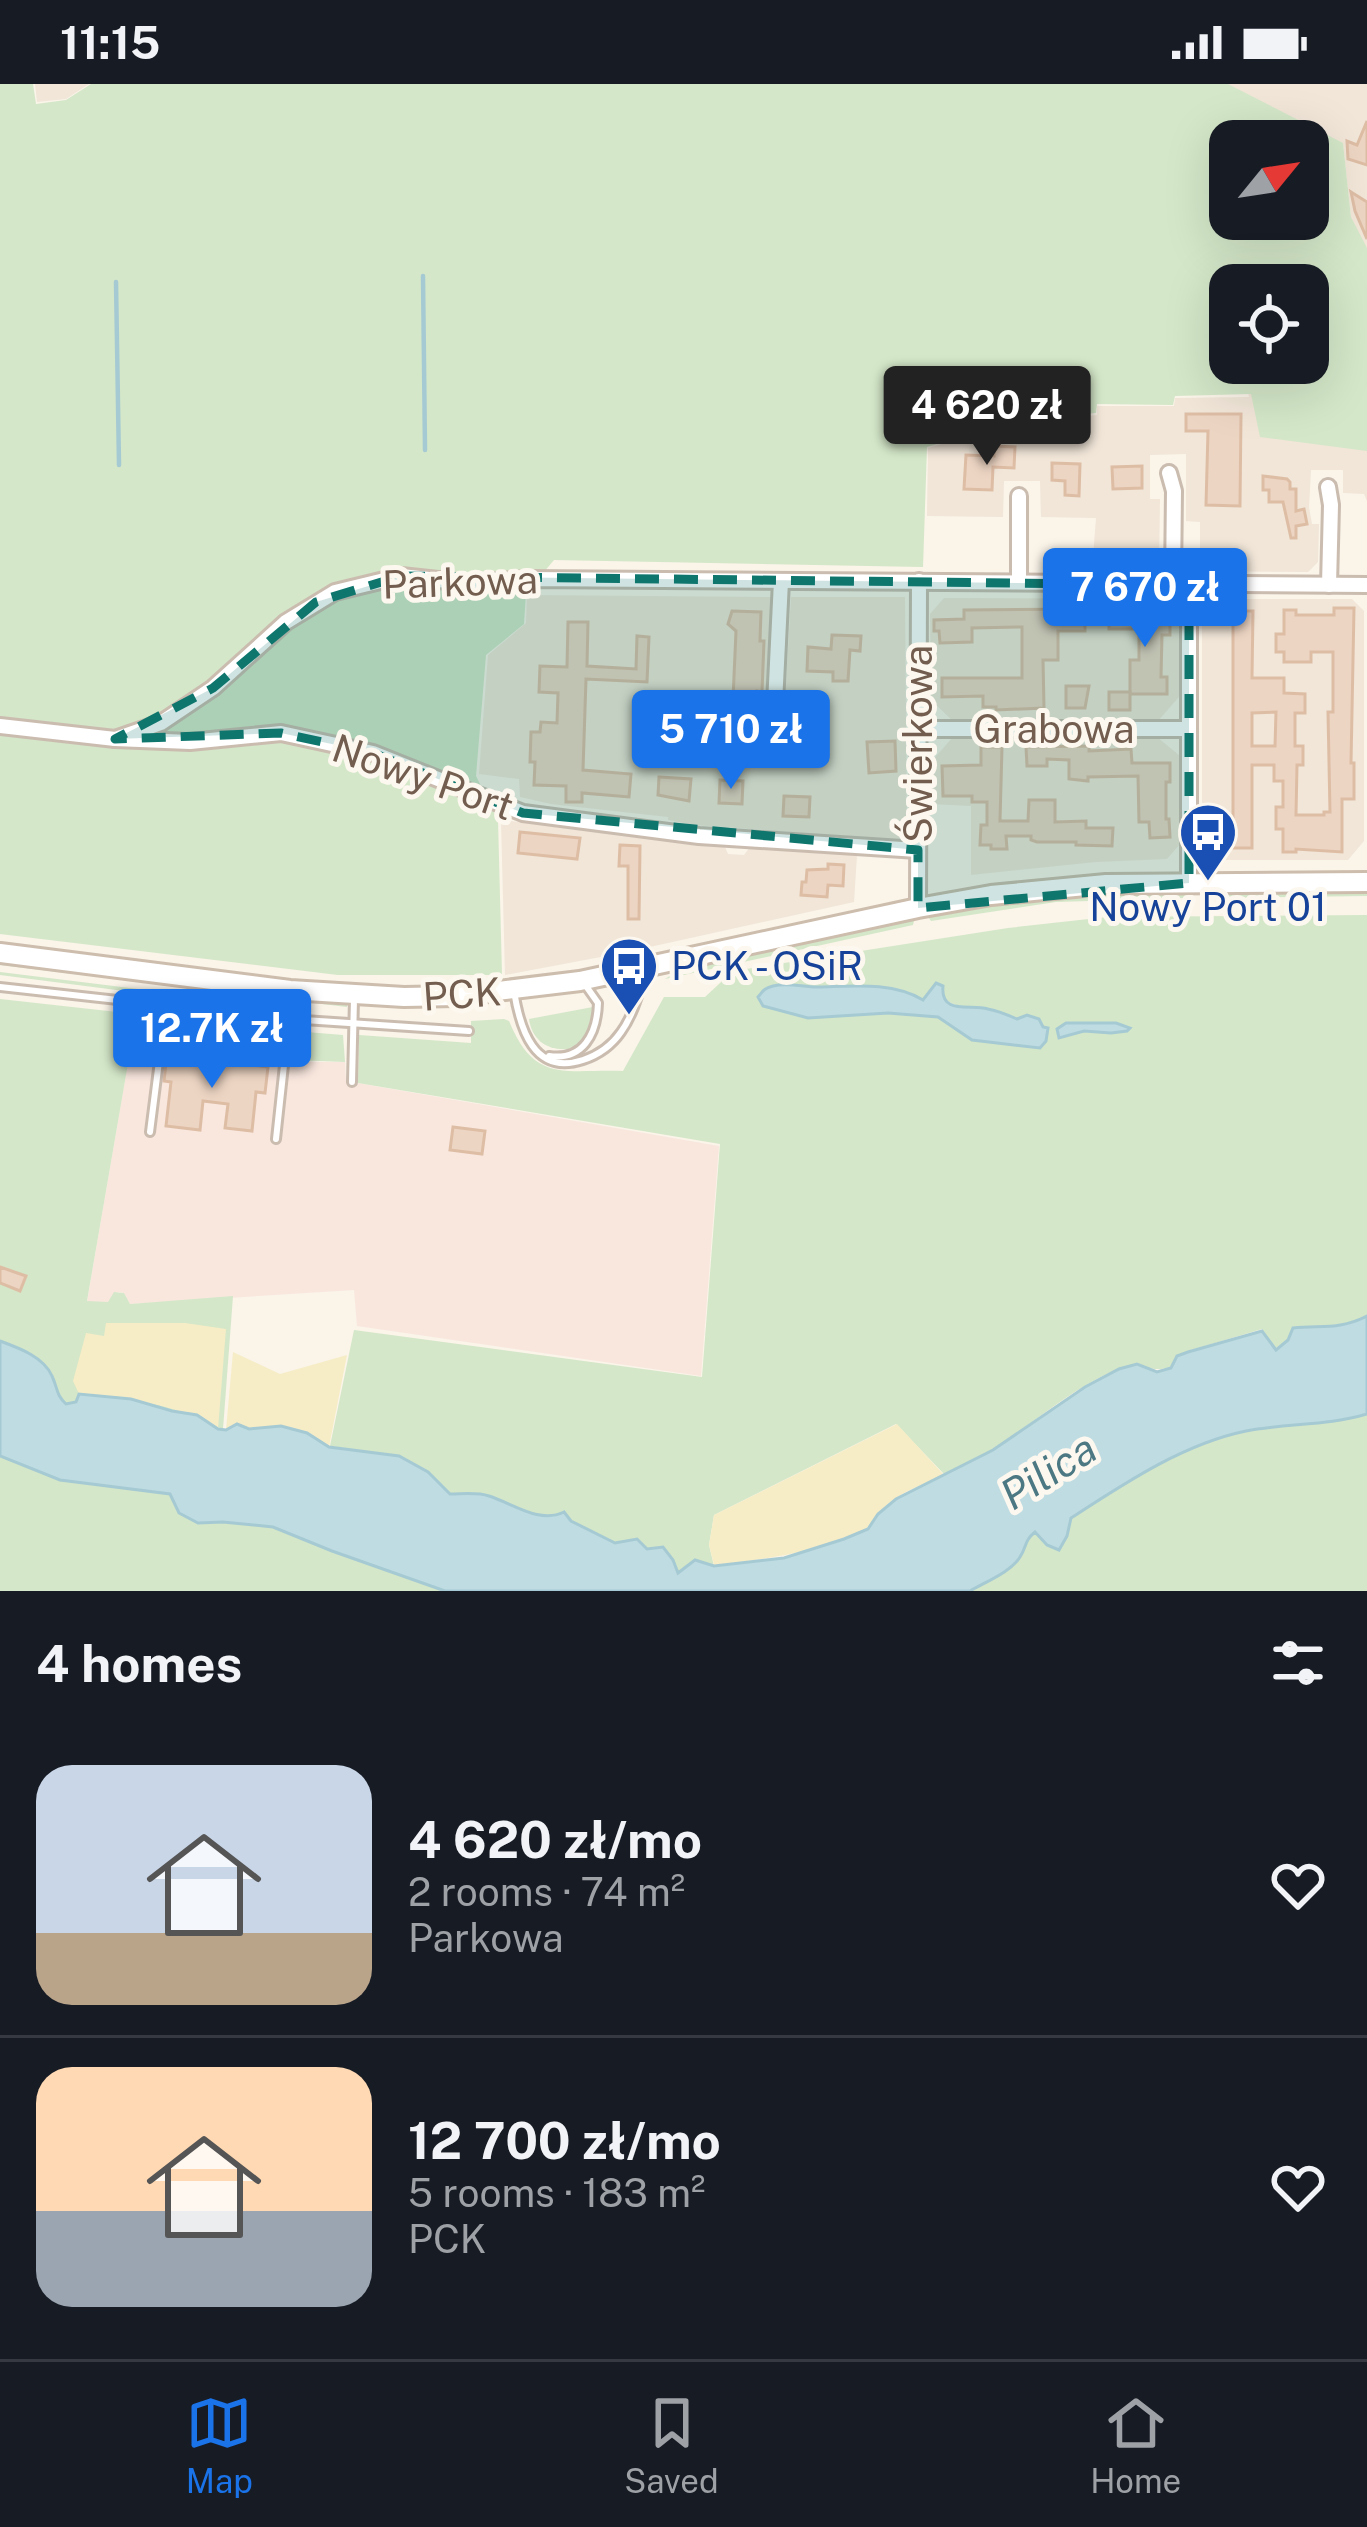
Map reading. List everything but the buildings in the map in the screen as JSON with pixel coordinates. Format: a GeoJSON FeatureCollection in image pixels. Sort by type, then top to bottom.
{"type":"FeatureCollection","features":[{"type":"Feature","properties":{"kind":"street"},"geometry":{"type":"LineString","coordinates":[[1168,473],[1174,491],[1189,729],[1190,883]]}},
{"type":"Feature","properties":{"kind":"street"},"geometry":{"type":"LineString","coordinates":[[1328,487],[1329,585]]}},
{"type":"Feature","properties":{"kind":"street"},"geometry":{"type":"LineString","coordinates":[[1019,496],[1019,581]]}},
{"type":"Feature","properties":{"kind":"street","name":"Parkowa"},"geometry":{"type":"LineString","coordinates":[[115,739],[161,722],[213,688],[286,622],[316,602],[335,592],[401,576],[466,583],[528,579],[1367,585]]}},
{"type":"Feature","properties":{"kind":"street"},"geometry":{"type":"LineString","coordinates":[[767,722],[776,704],[781,581]]}},
{"type":"Feature","properties":{"kind":"street","name":"Świerkowa"},"geometry":{"type":"LineString","coordinates":[[918,908],[919,581]]}},
{"type":"Feature","properties":{"kind":"street","name":"Nowy Port"},"geometry":{"type":"LineString","coordinates":[[0,726],[190,742],[281,733],[373,752],[523,813],[699,836],[918,850]]}},
{"type":"Feature","properties":{"kind":"street","name":"Grabowa"},"geometry":{"type":"LineString","coordinates":[[918,729],[1189,729]]}},
{"type":"Feature","properties":{"kind":"street"},"geometry":{"type":"LineString","coordinates":[[918,908],[1106,884],[1367,882]]}},
{"type":"Feature","properties":{"kind":"street","name":"PCK"},"geometry":{"type":"LineString","coordinates":[[0,953],[354,995],[439,997],[580,981],[918,908]]}},
{"type":"Feature","properties":{"kind":"lane"},"geometry":{"type":"LineString","coordinates":[[514,991],[526,1039],[555,1063],[574,1063],[606,1048],[620,1034],[648,966]]}},
{"type":"Feature","properties":{"kind":"lane"},"geometry":{"type":"LineString","coordinates":[[539,1054],[557,1058],[574,1054],[593,1034],[598,1003],[580,981]]}},
{"type":"Feature","properties":{"kind":"lane"},"geometry":{"type":"LineString","coordinates":[[0,987],[352,1025],[469,1031]]}},
{"type":"Feature","properties":{"kind":"lane"},"geometry":{"type":"LineString","coordinates":[[352,1082],[354,995]]}},
{"type":"Feature","properties":{"kind":"lane"},"geometry":{"type":"LineString","coordinates":[[150,1132],[166,1006]]}},
{"type":"Feature","properties":{"kind":"lane"},"geometry":{"type":"LineString","coordinates":[[276,1139],[289,1019]]}},
{"type":"Feature","properties":{"kind":"highlighted area"},"geometry":{"type":"Polygon","coordinates":[[[401,576],[1189,585],[1189,883],[918,908],[918,850],[523,813],[373,753],[281,733],[115,739],[213,688],[316,602],[401,576]]]}},
{"type":"Feature","properties":{"kind":"shaded area"},"geometry":{"type":"Polygon","coordinates":[[[35,84],[89,84],[66,99],[37,102],[35,84]]]}},
{"type":"Feature","properties":{"kind":"shaded area"},"geometry":{"type":"Polygon","coordinates":[[[1227,84],[1367,84],[1367,248],[1351,217],[1343,144],[1329,137],[1329,120],[1297,120],[1227,84]]]}},
{"type":"Feature","properties":{"kind":"shaded area"},"geometry":{"type":"Polygon","coordinates":[[[1329,367],[1367,374],[1367,501],[1364,494],[1343,493],[1343,470],[1311,470],[1309,507],[1312,524],[1319,524],[1318,562],[1308,572],[1200,571],[1200,522],[1186,521],[1186,454],[1150,455],[1150,499],[1160,499],[1159,562],[1149,571],[1092,571],[1096,518],[1041,517],[1040,481],[1004,481],[1003,517],[927,516],[928,448],[1016,423],[1097,415],[1097,406],[1174,406],[1175,398],[1249,397],[1246,384],[1329,384],[1329,367]]]}},
{"type":"Feature","properties":{"kind":"shaded area"},"geometry":{"type":"Polygon","coordinates":[[[527,595],[773,597],[769,697],[761,698],[759,733],[783,736],[791,597],[905,597],[907,836],[902,840],[694,825],[668,817],[520,797],[519,779],[479,774],[488,655],[526,623],[527,595]]]}},
{"type":"Feature","properties":{"kind":"shaded area"},"geometry":{"type":"Polygon","coordinates":[[[944,598],[1164,599],[1180,613],[1179,697],[1157,722],[954,722],[931,700],[930,614],[944,598]]]}},
{"type":"Feature","properties":{"kind":"shaded area"},"geometry":{"type":"Polygon","coordinates":[[[1216,599],[1352,599],[1364,611],[1364,841],[1348,860],[1216,860],[1202,847],[1202,615],[1216,599]]]}},
{"type":"Feature","properties":{"kind":"shaded area"},"geometry":{"type":"Polygon","coordinates":[[[1157,737],[1180,756],[1180,844],[1167,859],[971,875],[971,806],[930,804],[931,762],[952,738],[1157,737]]]}},
{"type":"Feature","properties":{"kind":"shaded area"},"geometry":{"type":"Polygon","coordinates":[[[501,820],[724,845],[728,854],[744,855],[750,847],[857,855],[854,902],[505,975],[501,820]]]}},
{"type":"Feature","properties":{"kind":"shaded area"},"geometry":{"type":"Polygon","coordinates":[[[131,1045],[345,1062],[346,1081],[719,1146],[701,1376],[357,1326],[354,1290],[130,1304],[119,1292],[109,1302],[87,1302],[131,1045]]]}},
{"type":"Feature","properties":{"kind":"green space"},"geometry":{"type":"Polygon","coordinates":[[[0,84],[33,84],[36,104],[66,100],[91,84],[1228,84],[1298,120],[1209,120],[1209,240],[1329,240],[1329,136],[1343,143],[1351,217],[1367,248],[1367,451],[1260,437],[1251,394],[1175,396],[1173,405],[1097,404],[1096,413],[1016,420],[927,447],[923,567],[554,560],[526,593],[524,624],[486,655],[476,776],[498,820],[502,975],[338,975],[0,934],[0,84]]]}},
{"type":"Feature","properties":{"kind":"green space"},"geometry":{"type":"Polygon","coordinates":[[[1188,890],[1183,898],[1056,902],[931,921],[926,914],[1057,894],[1188,890]]]}},
{"type":"Feature","properties":{"kind":"green space"},"geometry":{"type":"Polygon","coordinates":[[[1221,890],[1367,891],[1367,896],[1219,898],[1221,890]]]}},
{"type":"Feature","properties":{"kind":"green space"},"geometry":{"type":"Polygon","coordinates":[[[1367,915],[1367,1316],[1340,1324],[1293,1327],[1288,1339],[1275,1349],[1262,1329],[1188,1351],[1177,1356],[1171,1367],[1116,1370],[1069,1396],[995,1448],[944,1474],[896,1424],[714,1515],[709,1545],[714,1566],[695,1560],[677,1574],[663,1547],[647,1549],[636,1539],[615,1543],[570,1521],[564,1512],[545,1516],[484,1495],[450,1494],[408,1462],[330,1446],[354,1330],[702,1377],[720,1144],[358,1083],[359,1035],[471,1043],[471,1021],[504,1019],[541,1064],[568,1071],[623,1071],[664,997],[705,997],[733,971],[1107,917],[1367,915]],[[839,984],[775,985],[808,1018],[888,1013],[938,1017],[972,1040],[1039,1048],[1043,1028],[1039,1019],[957,1005],[941,995],[930,994],[923,1000],[909,992],[839,984]]]}},
{"type":"Feature","properties":{"kind":"green space"},"geometry":{"type":"Polygon","coordinates":[[[915,916],[913,925],[665,979],[701,967],[701,962],[915,916]]]}},
{"type":"Feature","properties":{"kind":"green space"},"geometry":{"type":"Polygon","coordinates":[[[0,965],[347,1005],[347,1007],[0,965]]]}},
{"type":"Feature","properties":{"kind":"green space"},"geometry":{"type":"Polygon","coordinates":[[[0,972],[284,1007],[225,1004],[0,972]]]}},
{"type":"Feature","properties":{"kind":"green space"},"geometry":{"type":"Polygon","coordinates":[[[0,999],[144,1015],[155,1022],[154,1047],[131,1046],[87,1301],[108,1302],[114,1292],[124,1293],[130,1304],[233,1296],[223,1429],[131,1399],[79,1394],[76,1402],[66,1405],[27,1351],[0,1341],[0,999]]]}},
{"type":"Feature","properties":{"kind":"green space"},"geometry":{"type":"Polygon","coordinates":[[[593,1007],[589,1033],[569,1049],[547,1046],[537,1038],[529,1019],[593,1007]]]}},
{"type":"Feature","properties":{"kind":"green space"},"geometry":{"type":"Polygon","coordinates":[[[182,1020],[212,1023],[209,1053],[167,1049],[171,1028],[182,1020]]]}},
{"type":"Feature","properties":{"kind":"green space"},"geometry":{"type":"Polygon","coordinates":[[[226,1025],[275,1031],[280,1039],[278,1059],[222,1055],[226,1025]]]}},
{"type":"Feature","properties":{"kind":"green space"},"geometry":{"type":"Polygon","coordinates":[[[306,1032],[343,1035],[345,1062],[292,1060],[296,1036],[306,1032]]]}},
{"type":"Feature","properties":{"kind":"green space"},"geometry":{"type":"Polygon","coordinates":[[[1367,1414],[1367,1591],[970,1591],[1017,1562],[1035,1532],[1047,1546],[1059,1550],[1070,1518],[1177,1455],[1246,1431],[1367,1414]]]}},
{"type":"Feature","properties":{"kind":"green space"},"geometry":{"type":"Polygon","coordinates":[[[0,1456],[60,1480],[171,1494],[179,1513],[198,1523],[273,1527],[443,1591],[0,1591],[0,1456]]]}},
{"type":"Feature","properties":{"kind":"sand"},"geometry":{"type":"Polygon","coordinates":[[[106,1323],[185,1323],[226,1329],[218,1429],[170,1408],[79,1394],[73,1381],[86,1333],[104,1336],[106,1323]]]}},
{"type":"Feature","properties":{"kind":"sand"},"geometry":{"type":"Polygon","coordinates":[[[233,1352],[280,1374],[347,1355],[329,1447],[291,1431],[226,1430],[233,1352]]]}},
{"type":"Feature","properties":{"kind":"sand"},"geometry":{"type":"Polygon","coordinates":[[[897,1424],[944,1475],[899,1496],[868,1527],[839,1542],[714,1565],[709,1545],[714,1515],[897,1424]]]}},
{"type":"Feature","properties":{"kind":"water"},"geometry":{"type":"Polygon","coordinates":[[[936,983],[943,986],[951,1005],[1039,1019],[1048,1028],[1046,1041],[1040,1048],[972,1040],[938,1017],[888,1013],[808,1018],[763,1006],[758,997],[779,985],[860,986],[899,990],[923,1000],[936,983]]]}},
{"type":"Feature","properties":{"kind":"water"},"geometry":{"type":"Polygon","coordinates":[[[1066,1023],[1116,1023],[1130,1028],[1059,1038],[1057,1029],[1066,1023]]]}},
{"type":"Feature","properties":{"kind":"water","name":"Pilica"},"geometry":{"type":"Polygon","coordinates":[[[1367,1316],[1367,1414],[1246,1431],[1177,1455],[1071,1518],[1059,1550],[1035,1532],[1010,1567],[970,1591],[445,1591],[273,1527],[198,1523],[179,1513],[170,1494],[60,1480],[0,1456],[0,1341],[43,1364],[66,1404],[76,1402],[79,1394],[131,1399],[197,1415],[218,1429],[237,1424],[249,1429],[281,1426],[307,1433],[329,1447],[399,1456],[428,1472],[450,1494],[484,1495],[545,1516],[564,1512],[571,1521],[615,1543],[637,1539],[647,1549],[663,1547],[678,1573],[695,1560],[714,1566],[784,1558],[868,1529],[896,1499],[993,1450],[1119,1369],[1137,1364],[1157,1372],[1171,1368],[1177,1356],[1262,1331],[1276,1350],[1293,1328],[1339,1325],[1367,1316]]]}},
{"type":"Feature","properties":{"kind":"waterway"},"geometry":{"type":"LineString","coordinates":[[423,276],[425,450]]}},
{"type":"Feature","properties":{"kind":"waterway"},"geometry":{"type":"LineString","coordinates":[[116,282],[119,465]]}},
{"type":"Feature","properties":{"kind":"place","name":"Nowy Port 01"},"geometry":{"type":"Point","coordinates":[1208,883]}},
{"type":"Feature","properties":{"kind":"place","name":"PCK - OSiR"},"geometry":{"type":"Point","coordinates":[629,1017]}}]}
